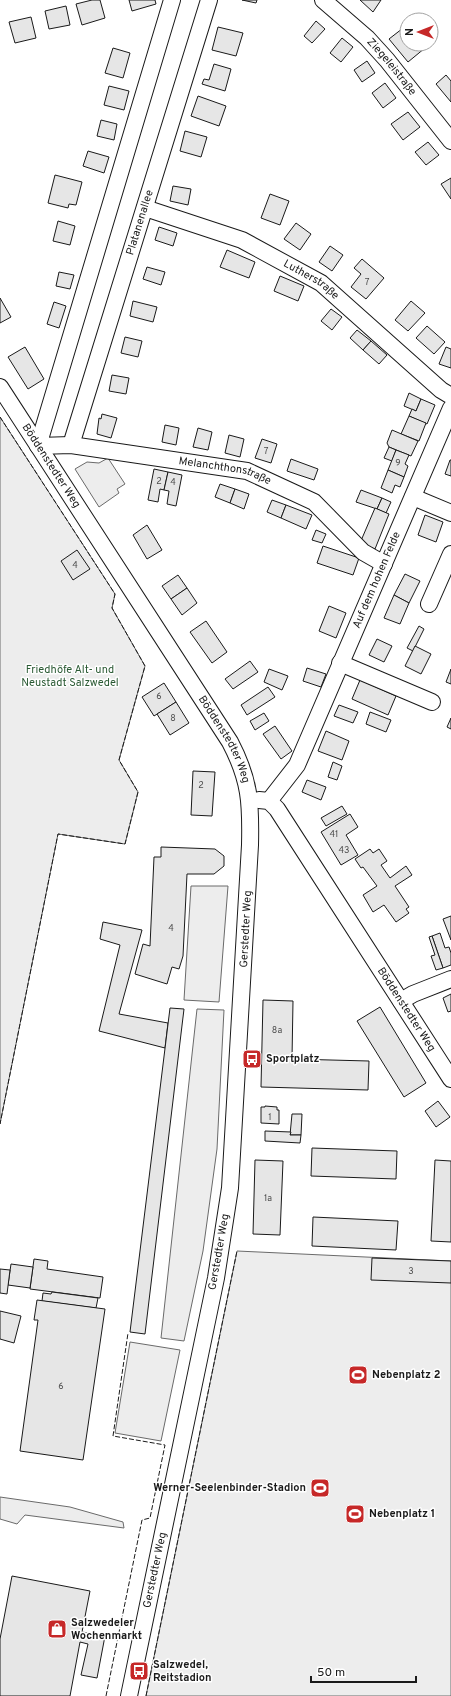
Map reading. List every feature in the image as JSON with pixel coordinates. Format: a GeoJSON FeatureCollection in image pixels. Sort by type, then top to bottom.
{"type":"FeatureCollection","features":[{"type":"Feature","properties":{"kind":"street"},"geometry":{"type":"LineString","coordinates":[[38,446],[172,0]]}},
{"type":"Feature","properties":{"kind":"street","name":"Platanenallee"},"geometry":{"type":"LineString","coordinates":[[71,445],[209,0]]}},
{"type":"Feature","properties":{"kind":"street","name":"Ziegeleistraße"},"geometry":{"type":"LineString","coordinates":[[324,0],[367,38],[387,60],[451,141]]}},
{"type":"Feature","properties":{"kind":"street","name":"Lutherstraße"},"geometry":{"type":"LineString","coordinates":[[145,208],[242,240],[321,283],[441,390],[451,396]]}},
{"type":"Feature","properties":{"kind":"street","name":"Böddenstedter Weg"},"geometry":{"type":"LineString","coordinates":[[0,387],[230,742],[243,770],[251,800]]}},
{"type":"Feature","properties":{"kind":"street","name":"Auf dem hohen Felde"},"geometry":{"type":"LineString","coordinates":[[269,801],[297,765],[413,496],[445,439],[451,408]]}},
{"type":"Feature","properties":{"kind":"street","name":"Melanchthonstraße"},"geometry":{"type":"LineString","coordinates":[[38,446],[71,445],[228,467],[256,474],[314,502],[362,552],[384,564]]}},
{"type":"Feature","properties":{"kind":"street"},"geometry":{"type":"LineString","coordinates":[[413,496],[451,513]]}},
{"type":"Feature","properties":{"kind":"street"},"geometry":{"type":"LineString","coordinates":[[429,604],[451,554]]}},
{"type":"Feature","properties":{"kind":"street"},"geometry":{"type":"LineString","coordinates":[[340,663],[432,702]]}},
{"type":"Feature","properties":{"kind":"street"},"geometry":{"type":"LineString","coordinates":[[251,800],[269,801]]}},
{"type":"Feature","properties":{"kind":"street","name":"Gerstedter Weg"},"geometry":{"type":"LineString","coordinates":[[129,1696],[216,1278],[230,1188],[249,869],[251,800]]}},
{"type":"Feature","properties":{"kind":"street","name":"Böddenstedter Weg"},"geometry":{"type":"LineString","coordinates":[[269,801],[277,809],[290,828],[451,1079]]}},
{"type":"Feature","properties":{"kind":"street"},"geometry":{"type":"LineString","coordinates":[[401,1001],[413,994],[451,979]]}},
{"type":"Feature","properties":{"kind":"shaded area","name":"Friedhöfe Alt- und Neustadt Salzwedel"},"geometry":{"type":"Polygon","coordinates":[[[0,417],[115,594],[112,608],[145,666],[119,760],[138,792],[125,844],[58,834],[0,1124],[0,417]]]}},
{"type":"Feature","properties":{"kind":"shaded area"},"geometry":{"type":"Polygon","coordinates":[[[108,458],[125,484],[117,489],[119,493],[99,507],[75,469],[87,462],[99,463],[108,458]]]}},
{"type":"Feature","properties":{"kind":"shaded area"},"geometry":{"type":"Polygon","coordinates":[[[191,886],[228,886],[219,1002],[184,1000],[191,886]]]}},
{"type":"Feature","properties":{"kind":"shaded area"},"geometry":{"type":"Polygon","coordinates":[[[197,1009],[224,1010],[217,1149],[203,1251],[184,1341],[161,1338],[197,1009]]]}},
{"type":"Feature","properties":{"kind":"shaded area","name":"Werner-Seelenbinder-Stadion"},"geometry":{"type":"Polygon","coordinates":[[[237,1251],[451,1261],[451,1696],[146,1696],[237,1251]]]}},
{"type":"Feature","properties":{"kind":"shaded area"},"geometry":{"type":"Polygon","coordinates":[[[130,1342],[180,1350],[161,1441],[115,1433],[130,1342]]]}},
{"type":"Feature","properties":{"kind":"shaded area"},"geometry":{"type":"Polygon","coordinates":[[[0,1497],[70,1507],[123,1522],[124,1528],[25,1515],[17,1524],[0,1519],[0,1497]]]}},
{"type":"Feature","properties":{"kind":"building"},"geometry":{"type":"Polygon","coordinates":[[[92,0],[100,0],[105,18],[82,25],[76,4],[92,0]]]}},
{"type":"Feature","properties":{"kind":"building"},"geometry":{"type":"Polygon","coordinates":[[[129,0],[155,0],[156,4],[132,11],[129,0]]]}},
{"type":"Feature","properties":{"kind":"building"},"geometry":{"type":"Polygon","coordinates":[[[242,0],[257,0],[256,3],[242,0]]]}},
{"type":"Feature","properties":{"kind":"building"},"geometry":{"type":"Polygon","coordinates":[[[360,0],[381,0],[373,12],[360,0]]]}},
{"type":"Feature","properties":{"kind":"building"},"geometry":{"type":"Polygon","coordinates":[[[66,6],[70,25],[49,29],[45,11],[66,6]]]}},
{"type":"Feature","properties":{"kind":"building"},"geometry":{"type":"Polygon","coordinates":[[[31,17],[36,38],[15,43],[9,22],[31,17]]]}},
{"type":"Feature","properties":{"kind":"building"},"geometry":{"type":"Polygon","coordinates":[[[316,21],[325,29],[312,43],[304,36],[316,21]]]}},
{"type":"Feature","properties":{"kind":"building"},"geometry":{"type":"Polygon","coordinates":[[[218,27],[243,33],[236,56],[212,50],[218,27]]]}},
{"type":"Feature","properties":{"kind":"building"},"geometry":{"type":"Polygon","coordinates":[[[399,31],[399,51],[389,39],[399,31]]]}},
{"type":"Feature","properties":{"kind":"building"},"geometry":{"type":"Polygon","coordinates":[[[342,38],[353,47],[341,62],[330,53],[342,38]]]}},
{"type":"Feature","properties":{"kind":"building"},"geometry":{"type":"Polygon","coordinates":[[[113,48],[130,53],[123,78],[105,73],[113,48]]]}},
{"type":"Feature","properties":{"kind":"building"},"geometry":{"type":"Polygon","coordinates":[[[400,52],[420,52],[408,62],[400,52]]]}},
{"type":"Feature","properties":{"kind":"building"},"geometry":{"type":"Polygon","coordinates":[[[367,61],[375,73],[362,82],[354,70],[367,61]]]}},
{"type":"Feature","properties":{"kind":"building"},"geometry":{"type":"Polygon","coordinates":[[[214,64],[231,69],[225,91],[202,84],[204,79],[209,80],[214,64]]]}},
{"type":"Feature","properties":{"kind":"building"},"geometry":{"type":"Polygon","coordinates":[[[446,75],[451,81],[451,102],[436,84],[446,75]]]}},
{"type":"Feature","properties":{"kind":"building"},"geometry":{"type":"Polygon","coordinates":[[[385,83],[396,98],[383,108],[372,93],[385,83]]]}},
{"type":"Feature","properties":{"kind":"building"},"geometry":{"type":"Polygon","coordinates":[[[109,86],[129,91],[124,110],[104,105],[109,86]]]}},
{"type":"Feature","properties":{"kind":"building"},"geometry":{"type":"Polygon","coordinates":[[[198,96],[226,106],[219,126],[191,116],[198,96]]]}},
{"type":"Feature","properties":{"kind":"building"},"geometry":{"type":"Polygon","coordinates":[[[408,112],[420,127],[403,140],[391,124],[408,112]]]}},
{"type":"Feature","properties":{"kind":"building"},"geometry":{"type":"Polygon","coordinates":[[[101,120],[117,124],[114,140],[97,136],[101,120]]]}},
{"type":"Feature","properties":{"kind":"building"},"geometry":{"type":"Polygon","coordinates":[[[185,131],[207,137],[201,157],[180,151],[185,131]]]}},
{"type":"Feature","properties":{"kind":"building"},"geometry":{"type":"Polygon","coordinates":[[[428,142],[439,155],[426,165],[415,152],[428,142]]]}},
{"type":"Feature","properties":{"kind":"building"},"geometry":{"type":"Polygon","coordinates":[[[88,151],[109,157],[104,173],[83,166],[88,151]]]}},
{"type":"Feature","properties":{"kind":"building"},"geometry":{"type":"Polygon","coordinates":[[[55,175],[82,182],[76,205],[69,204],[68,208],[48,203],[55,175]]]}},
{"type":"Feature","properties":{"kind":"building"},"geometry":{"type":"Polygon","coordinates":[[[451,178],[451,199],[441,184],[451,178]]]}},
{"type":"Feature","properties":{"kind":"building"},"geometry":{"type":"Polygon","coordinates":[[[173,186],[191,189],[188,205],[170,201],[173,186]]]}},
{"type":"Feature","properties":{"kind":"building"},"geometry":{"type":"Polygon","coordinates":[[[270,194],[289,201],[280,225],[261,218],[270,194]]]}},
{"type":"Feature","properties":{"kind":"building"},"geometry":{"type":"Polygon","coordinates":[[[58,221],[75,226],[70,245],[53,241],[58,221]]]}},
{"type":"Feature","properties":{"kind":"building"},"geometry":{"type":"Polygon","coordinates":[[[296,223],[311,234],[300,250],[284,239],[296,223]]]}},
{"type":"Feature","properties":{"kind":"building"},"geometry":{"type":"Polygon","coordinates":[[[159,227],[177,233],[173,246],[155,240],[159,227]]]}},
{"type":"Feature","properties":{"kind":"building"},"geometry":{"type":"Polygon","coordinates":[[[330,246],[343,255],[332,271],[319,262],[330,246]]]}},
{"type":"Feature","properties":{"kind":"building"},"geometry":{"type":"Polygon","coordinates":[[[227,250],[255,262],[249,278],[220,267],[227,250]]]}},
{"type":"Feature","properties":{"kind":"building"},"geometry":{"type":"Polygon","coordinates":[[[362,259],[384,278],[366,299],[351,287],[361,274],[354,268],[362,259]]]}},
{"type":"Feature","properties":{"kind":"building"},"geometry":{"type":"Polygon","coordinates":[[[147,267],[165,272],[161,285],[143,279],[147,267]]]}},
{"type":"Feature","properties":{"kind":"building"},"geometry":{"type":"Polygon","coordinates":[[[59,272],[74,275],[70,289],[56,286],[59,272]]]}},
{"type":"Feature","properties":{"kind":"building"},"geometry":{"type":"Polygon","coordinates":[[[280,276],[304,286],[298,301],[274,291],[280,276]]]}},
{"type":"Feature","properties":{"kind":"building"},"geometry":{"type":"Polygon","coordinates":[[[0,298],[11,317],[0,323],[0,298]]]}},
{"type":"Feature","properties":{"kind":"building"},"geometry":{"type":"Polygon","coordinates":[[[133,301],[157,307],[153,322],[130,316],[133,301]]]}},
{"type":"Feature","properties":{"kind":"building"},"geometry":{"type":"Polygon","coordinates":[[[411,301],[425,313],[408,331],[395,320],[411,301]]]}},
{"type":"Feature","properties":{"kind":"building"},"geometry":{"type":"Polygon","coordinates":[[[54,302],[66,306],[59,328],[47,324],[54,302]]]}},
{"type":"Feature","properties":{"kind":"building"},"geometry":{"type":"Polygon","coordinates":[[[331,309],[342,317],[332,330],[321,321],[331,309]]]}},
{"type":"Feature","properties":{"kind":"building"},"geometry":{"type":"Polygon","coordinates":[[[427,326],[445,342],[434,354],[416,338],[427,326]]]}},
{"type":"Feature","properties":{"kind":"building"},"geometry":{"type":"Polygon","coordinates":[[[357,330],[371,341],[363,350],[350,338],[357,330]]]}},
{"type":"Feature","properties":{"kind":"building"},"geometry":{"type":"Polygon","coordinates":[[[125,337],[142,341],[138,357],[121,353],[125,337]]]}},
{"type":"Feature","properties":{"kind":"building"},"geometry":{"type":"Polygon","coordinates":[[[371,341],[387,355],[379,364],[363,350],[371,341]]]}},
{"type":"Feature","properties":{"kind":"building"},"geometry":{"type":"Polygon","coordinates":[[[25,347],[44,379],[28,389],[8,357],[25,347]]]}},
{"type":"Feature","properties":{"kind":"building"},"geometry":{"type":"Polygon","coordinates":[[[446,347],[451,349],[451,368],[439,364],[446,347]]]}},
{"type":"Feature","properties":{"kind":"building"},"geometry":{"type":"Polygon","coordinates":[[[112,375],[129,378],[126,394],[109,391],[112,375]]]}},
{"type":"Feature","properties":{"kind":"building"},"geometry":{"type":"Polygon","coordinates":[[[409,393],[421,399],[416,411],[404,406],[409,393]]]}},
{"type":"Feature","properties":{"kind":"building"},"geometry":{"type":"Polygon","coordinates":[[[421,399],[435,405],[427,424],[409,416],[412,409],[416,411],[421,399]]]}},
{"type":"Feature","properties":{"kind":"building"},"geometry":{"type":"Polygon","coordinates":[[[102,414],[117,418],[111,438],[97,434],[99,418],[101,419],[102,414]]]}},
{"type":"Feature","properties":{"kind":"building"},"geometry":{"type":"Polygon","coordinates":[[[409,416],[426,423],[419,441],[401,434],[409,416]]]}},
{"type":"Feature","properties":{"kind":"building"},"geometry":{"type":"Polygon","coordinates":[[[165,425],[179,428],[176,445],[162,442],[165,425]]]}},
{"type":"Feature","properties":{"kind":"building"},"geometry":{"type":"Polygon","coordinates":[[[198,428],[212,432],[208,450],[193,447],[198,428]]]}},
{"type":"Feature","properties":{"kind":"building"},"geometry":{"type":"Polygon","coordinates":[[[392,430],[418,441],[411,456],[389,447],[387,443],[392,430]]]}},
{"type":"Feature","properties":{"kind":"building"},"geometry":{"type":"Polygon","coordinates":[[[229,435],[244,439],[240,457],[225,453],[229,435]]]}},
{"type":"Feature","properties":{"kind":"building"},"geometry":{"type":"Polygon","coordinates":[[[262,439],[277,444],[271,463],[255,458],[262,439]]]}},
{"type":"Feature","properties":{"kind":"building"},"geometry":{"type":"Polygon","coordinates":[[[389,447],[396,450],[392,461],[384,458],[389,447]]]}},
{"type":"Feature","properties":{"kind":"building"},"geometry":{"type":"Polygon","coordinates":[[[396,450],[409,455],[405,464],[408,466],[404,477],[388,470],[396,450]]]}},
{"type":"Feature","properties":{"kind":"building"},"geometry":{"type":"Polygon","coordinates":[[[291,459],[318,469],[314,480],[287,471],[291,459]]]}},
{"type":"Feature","properties":{"kind":"building"},"geometry":{"type":"Polygon","coordinates":[[[451,460],[451,476],[445,474],[451,460]]]}},
{"type":"Feature","properties":{"kind":"building"},"geometry":{"type":"Polygon","coordinates":[[[154,469],[168,472],[164,490],[160,489],[158,502],[148,500],[154,469]]]}},
{"type":"Feature","properties":{"kind":"building"},"geometry":{"type":"Polygon","coordinates":[[[388,470],[404,477],[400,487],[395,485],[392,493],[381,488],[388,470]]]}},
{"type":"Feature","properties":{"kind":"building"},"geometry":{"type":"Polygon","coordinates":[[[168,472],[182,475],[176,506],[167,504],[169,491],[164,490],[168,472]]]}},
{"type":"Feature","properties":{"kind":"building"},"geometry":{"type":"Polygon","coordinates":[[[220,484],[235,489],[230,503],[215,497],[220,484]]]}},
{"type":"Feature","properties":{"kind":"building"},"geometry":{"type":"Polygon","coordinates":[[[235,489],[249,494],[244,509],[230,503],[235,489]]]}},
{"type":"Feature","properties":{"kind":"building"},"geometry":{"type":"Polygon","coordinates":[[[361,490],[382,498],[377,509],[356,502],[361,490]]]}},
{"type":"Feature","properties":{"kind":"building"},"geometry":{"type":"Polygon","coordinates":[[[382,498],[391,502],[386,513],[377,509],[382,498]]]}},
{"type":"Feature","properties":{"kind":"building"},"geometry":{"type":"Polygon","coordinates":[[[272,500],[286,505],[281,518],[267,512],[272,500]]]}},
{"type":"Feature","properties":{"kind":"building"},"geometry":{"type":"Polygon","coordinates":[[[286,505],[312,515],[306,529],[281,518],[286,505]]]}},
{"type":"Feature","properties":{"kind":"building"},"geometry":{"type":"Polygon","coordinates":[[[375,508],[389,514],[375,549],[360,543],[375,508]]]}},
{"type":"Feature","properties":{"kind":"building"},"geometry":{"type":"Polygon","coordinates":[[[425,515],[443,522],[436,542],[418,535],[425,515]]]}},
{"type":"Feature","properties":{"kind":"building"},"geometry":{"type":"Polygon","coordinates":[[[147,525],[162,550],[147,559],[133,535],[147,525]]]}},
{"type":"Feature","properties":{"kind":"building"},"geometry":{"type":"Polygon","coordinates":[[[316,530],[326,534],[322,543],[312,540],[316,530]]]}},
{"type":"Feature","properties":{"kind":"building"},"geometry":{"type":"Polygon","coordinates":[[[323,546],[359,558],[353,575],[317,563],[323,546]]]}},
{"type":"Feature","properties":{"kind":"building"},"geometry":{"type":"Polygon","coordinates":[[[77,550],[90,569],[73,580],[61,561],[77,550]]]}},
{"type":"Feature","properties":{"kind":"building"},"geometry":{"type":"Polygon","coordinates":[[[405,574],[420,581],[409,603],[394,595],[405,574]]]}},
{"type":"Feature","properties":{"kind":"building"},"geometry":{"type":"Polygon","coordinates":[[[178,575],[187,588],[171,599],[162,586],[178,575]]]}},
{"type":"Feature","properties":{"kind":"building"},"geometry":{"type":"Polygon","coordinates":[[[187,588],[197,603],[182,615],[171,599],[187,588]]]}},
{"type":"Feature","properties":{"kind":"building"},"geometry":{"type":"Polygon","coordinates":[[[394,595],[409,603],[400,624],[384,618],[394,595]]]}},
{"type":"Feature","properties":{"kind":"building"},"geometry":{"type":"Polygon","coordinates":[[[329,606],[346,613],[336,638],[319,631],[329,606]]]}},
{"type":"Feature","properties":{"kind":"building"},"geometry":{"type":"Polygon","coordinates":[[[206,621],[227,652],[212,663],[190,632],[206,621]]]}},
{"type":"Feature","properties":{"kind":"building"},"geometry":{"type":"Polygon","coordinates":[[[419,626],[424,629],[413,651],[407,648],[419,626]]]}},
{"type":"Feature","properties":{"kind":"building"},"geometry":{"type":"Polygon","coordinates":[[[377,639],[392,646],[384,662],[369,655],[377,639]]]}},
{"type":"Feature","properties":{"kind":"building"},"geometry":{"type":"Polygon","coordinates":[[[415,646],[431,654],[421,674],[405,666],[415,646]]]}},
{"type":"Feature","properties":{"kind":"building"},"geometry":{"type":"Polygon","coordinates":[[[250,661],[258,672],[233,689],[225,679],[250,661]]]}},
{"type":"Feature","properties":{"kind":"building"},"geometry":{"type":"Polygon","coordinates":[[[307,668],[326,674],[321,687],[303,681],[307,668]]]}},
{"type":"Feature","properties":{"kind":"building"},"geometry":{"type":"Polygon","coordinates":[[[269,669],[288,676],[282,690],[264,682],[269,669]]]}},
{"type":"Feature","properties":{"kind":"building"},"geometry":{"type":"Polygon","coordinates":[[[451,669],[451,684],[446,682],[451,669]]]}},
{"type":"Feature","properties":{"kind":"building"},"geometry":{"type":"Polygon","coordinates":[[[360,680],[396,696],[388,715],[352,699],[360,680]]]}},
{"type":"Feature","properties":{"kind":"building"},"geometry":{"type":"Polygon","coordinates":[[[164,683],[176,702],[154,716],[142,697],[164,683]]]}},
{"type":"Feature","properties":{"kind":"building"},"geometry":{"type":"Polygon","coordinates":[[[268,687],[275,697],[247,715],[241,705],[268,687]]]}},
{"type":"Feature","properties":{"kind":"building"},"geometry":{"type":"Polygon","coordinates":[[[176,702],[189,723],[170,735],[157,714],[176,702]]]}},
{"type":"Feature","properties":{"kind":"building"},"geometry":{"type":"Polygon","coordinates":[[[339,705],[358,712],[353,723],[334,716],[339,705]]]}},
{"type":"Feature","properties":{"kind":"building"},"geometry":{"type":"Polygon","coordinates":[[[370,712],[391,720],[386,732],[366,724],[370,712]]]}},
{"type":"Feature","properties":{"kind":"building"},"geometry":{"type":"Polygon","coordinates":[[[264,713],[269,721],[255,730],[250,721],[264,713]]]}},
{"type":"Feature","properties":{"kind":"building"},"geometry":{"type":"Polygon","coordinates":[[[451,718],[451,729],[447,727],[451,718]]]}},
{"type":"Feature","properties":{"kind":"building"},"geometry":{"type":"Polygon","coordinates":[[[275,726],[292,751],[281,759],[263,734],[275,726]]]}},
{"type":"Feature","properties":{"kind":"building"},"geometry":{"type":"Polygon","coordinates":[[[326,731],[349,741],[342,760],[318,751],[326,731]]]}},
{"type":"Feature","properties":{"kind":"building"},"geometry":{"type":"Polygon","coordinates":[[[333,762],[342,766],[337,780],[328,777],[333,762]]]}},
{"type":"Feature","properties":{"kind":"building"},"geometry":{"type":"Polygon","coordinates":[[[193,771],[215,772],[212,816],[191,815],[193,771]]]}},
{"type":"Feature","properties":{"kind":"building"},"geometry":{"type":"Polygon","coordinates":[[[307,780],[326,787],[321,800],[302,792],[307,780]]]}},
{"type":"Feature","properties":{"kind":"building"},"geometry":{"type":"Polygon","coordinates":[[[342,806],[347,814],[326,826],[321,818],[342,806]]]}},
{"type":"Feature","properties":{"kind":"building"},"geometry":{"type":"Polygon","coordinates":[[[350,814],[358,827],[346,835],[358,855],[341,865],[321,832],[350,814]]]}},
{"type":"Feature","properties":{"kind":"building"},"geometry":{"type":"Polygon","coordinates":[[[161,847],[215,849],[224,856],[224,866],[214,874],[187,874],[183,956],[179,969],[172,967],[167,984],[135,974],[143,944],[150,946],[154,857],[161,857],[161,847]]]}},
{"type":"Feature","properties":{"kind":"building"},"geometry":{"type":"Polygon","coordinates":[[[370,849],[373,853],[379,849],[387,861],[381,865],[390,878],[406,866],[412,875],[395,886],[409,907],[406,909],[409,913],[396,922],[384,905],[373,912],[363,895],[377,886],[355,859],[370,849]]]}},
{"type":"Feature","properties":{"kind":"building"},"geometry":{"type":"Polygon","coordinates":[[[451,916],[451,940],[443,919],[451,916]]]}},
{"type":"Feature","properties":{"kind":"building"},"geometry":{"type":"Polygon","coordinates":[[[103,922],[142,930],[119,1014],[168,1023],[165,1048],[99,1031],[120,945],[100,939],[103,922]]]}},
{"type":"Feature","properties":{"kind":"building"},"geometry":{"type":"Polygon","coordinates":[[[440,933],[445,948],[449,947],[451,953],[451,965],[443,968],[432,936],[440,933]]]}},
{"type":"Feature","properties":{"kind":"building"},"geometry":{"type":"Polygon","coordinates":[[[432,936],[443,968],[436,970],[431,956],[435,955],[429,937],[432,936]]]}},
{"type":"Feature","properties":{"kind":"building"},"geometry":{"type":"Polygon","coordinates":[[[451,994],[451,1011],[448,1012],[443,998],[451,994]]]}},
{"type":"Feature","properties":{"kind":"building"},"geometry":{"type":"Polygon","coordinates":[[[263,1000],[293,1001],[292,1059],[369,1061],[368,1090],[261,1087],[263,1000]]]}},
{"type":"Feature","properties":{"kind":"building"},"geometry":{"type":"Polygon","coordinates":[[[380,1007],[426,1083],[404,1097],[357,1021],[380,1007]]]}},
{"type":"Feature","properties":{"kind":"building"},"geometry":{"type":"Polygon","coordinates":[[[170,1008],[184,1009],[145,1334],[130,1332],[170,1008]]]}},
{"type":"Feature","properties":{"kind":"building"},"geometry":{"type":"Polygon","coordinates":[[[438,1101],[450,1117],[436,1127],[425,1111],[438,1101]]]}},
{"type":"Feature","properties":{"kind":"building"},"geometry":{"type":"Polygon","coordinates":[[[261,1107],[277,1107],[277,1110],[279,1110],[279,1124],[261,1123],[261,1107]]]}},
{"type":"Feature","properties":{"kind":"building"},"geometry":{"type":"Polygon","coordinates":[[[292,1114],[302,1114],[301,1135],[290,1135],[292,1114]]]}},
{"type":"Feature","properties":{"kind":"building"},"geometry":{"type":"Polygon","coordinates":[[[265,1131],[291,1132],[290,1135],[301,1135],[300,1143],[265,1141],[265,1131]]]}},
{"type":"Feature","properties":{"kind":"building"},"geometry":{"type":"Polygon","coordinates":[[[312,1148],[397,1151],[396,1179],[311,1176],[312,1148]]]}},
{"type":"Feature","properties":{"kind":"building"},"geometry":{"type":"Polygon","coordinates":[[[255,1160],[283,1161],[280,1235],[253,1234],[255,1160]]]}},
{"type":"Feature","properties":{"kind":"building"},"geometry":{"type":"Polygon","coordinates":[[[435,1160],[451,1161],[451,1242],[431,1241],[435,1160]]]}},
{"type":"Feature","properties":{"kind":"building"},"geometry":{"type":"Polygon","coordinates":[[[313,1217],[398,1221],[396,1250],[312,1246],[313,1217]]]}},
{"type":"Feature","properties":{"kind":"building"},"geometry":{"type":"Polygon","coordinates":[[[372,1258],[451,1261],[451,1283],[371,1280],[372,1258]]]}},
{"type":"Feature","properties":{"kind":"building"},"geometry":{"type":"Polygon","coordinates":[[[34,1259],[48,1261],[47,1269],[103,1277],[100,1298],[30,1289],[34,1259]]]}},
{"type":"Feature","properties":{"kind":"building"},"geometry":{"type":"Polygon","coordinates":[[[11,1264],[33,1267],[30,1288],[8,1285],[11,1264]]]}},
{"type":"Feature","properties":{"kind":"building"},"geometry":{"type":"Polygon","coordinates":[[[0,1269],[10,1270],[7,1294],[0,1293],[0,1269]]]}},
{"type":"Feature","properties":{"kind":"building"},"geometry":{"type":"Polygon","coordinates":[[[52,1292],[98,1298],[96,1308],[42,1301],[43,1293],[51,1294],[52,1292]]]}},
{"type":"Feature","properties":{"kind":"building"},"geometry":{"type":"Polygon","coordinates":[[[37,1300],[105,1309],[83,1460],[20,1451],[38,1320],[34,1320],[37,1300]]]}},
{"type":"Feature","properties":{"kind":"building"},"geometry":{"type":"Polygon","coordinates":[[[0,1311],[21,1316],[14,1343],[0,1339],[0,1311]]]}},
{"type":"Feature","properties":{"kind":"building"},"geometry":{"type":"Polygon","coordinates":[[[12,1576],[90,1591],[82,1632],[105,1636],[97,1678],[81,1675],[88,1644],[80,1642],[70,1696],[0,1696],[0,1639],[12,1576]]]}},
{"type":"Feature","properties":{"kind":"fence"},"geometry":{"type":"LineString","coordinates":[[0,417],[115,594],[112,608],[145,666],[119,760],[138,792],[125,844],[58,834],[0,1124]]}},
{"type":"Feature","properties":{"kind":"fence"},"geometry":{"type":"LineString","coordinates":[[146,1696],[237,1251]]}},
{"type":"Feature","properties":{"kind":"fence"},"geometry":{"type":"LineString","coordinates":[[106,1696],[142,1520],[150,1518],[165,1445],[113,1436],[128,1333]]}},
{"type":"Feature","properties":{"kind":"place","name":"Sportplatz"},"geometry":{"type":"Point","coordinates":[252,1059]}},
{"type":"Feature","properties":{"kind":"place","name":"Nebenplatz 2"},"geometry":{"type":"Point","coordinates":[358,1375]}},
{"type":"Feature","properties":{"kind":"place","name":"Werner-Seelenbinder-Stadion"},"geometry":{"type":"Point","coordinates":[320,1488]}},
{"type":"Feature","properties":{"kind":"place","name":"Nebenplatz 1"},"geometry":{"type":"Point","coordinates":[355,1514]}},
{"type":"Feature","properties":{"kind":"place","name":"Salzwedeler Wochenmarkt"},"geometry":{"type":"Point","coordinates":[57,1629]}},
{"type":"Feature","properties":{"kind":"place","name":"Salzwedel, Reitstadion"},"geometry":{"type":"Point","coordinates":[139,1671]}}]}
